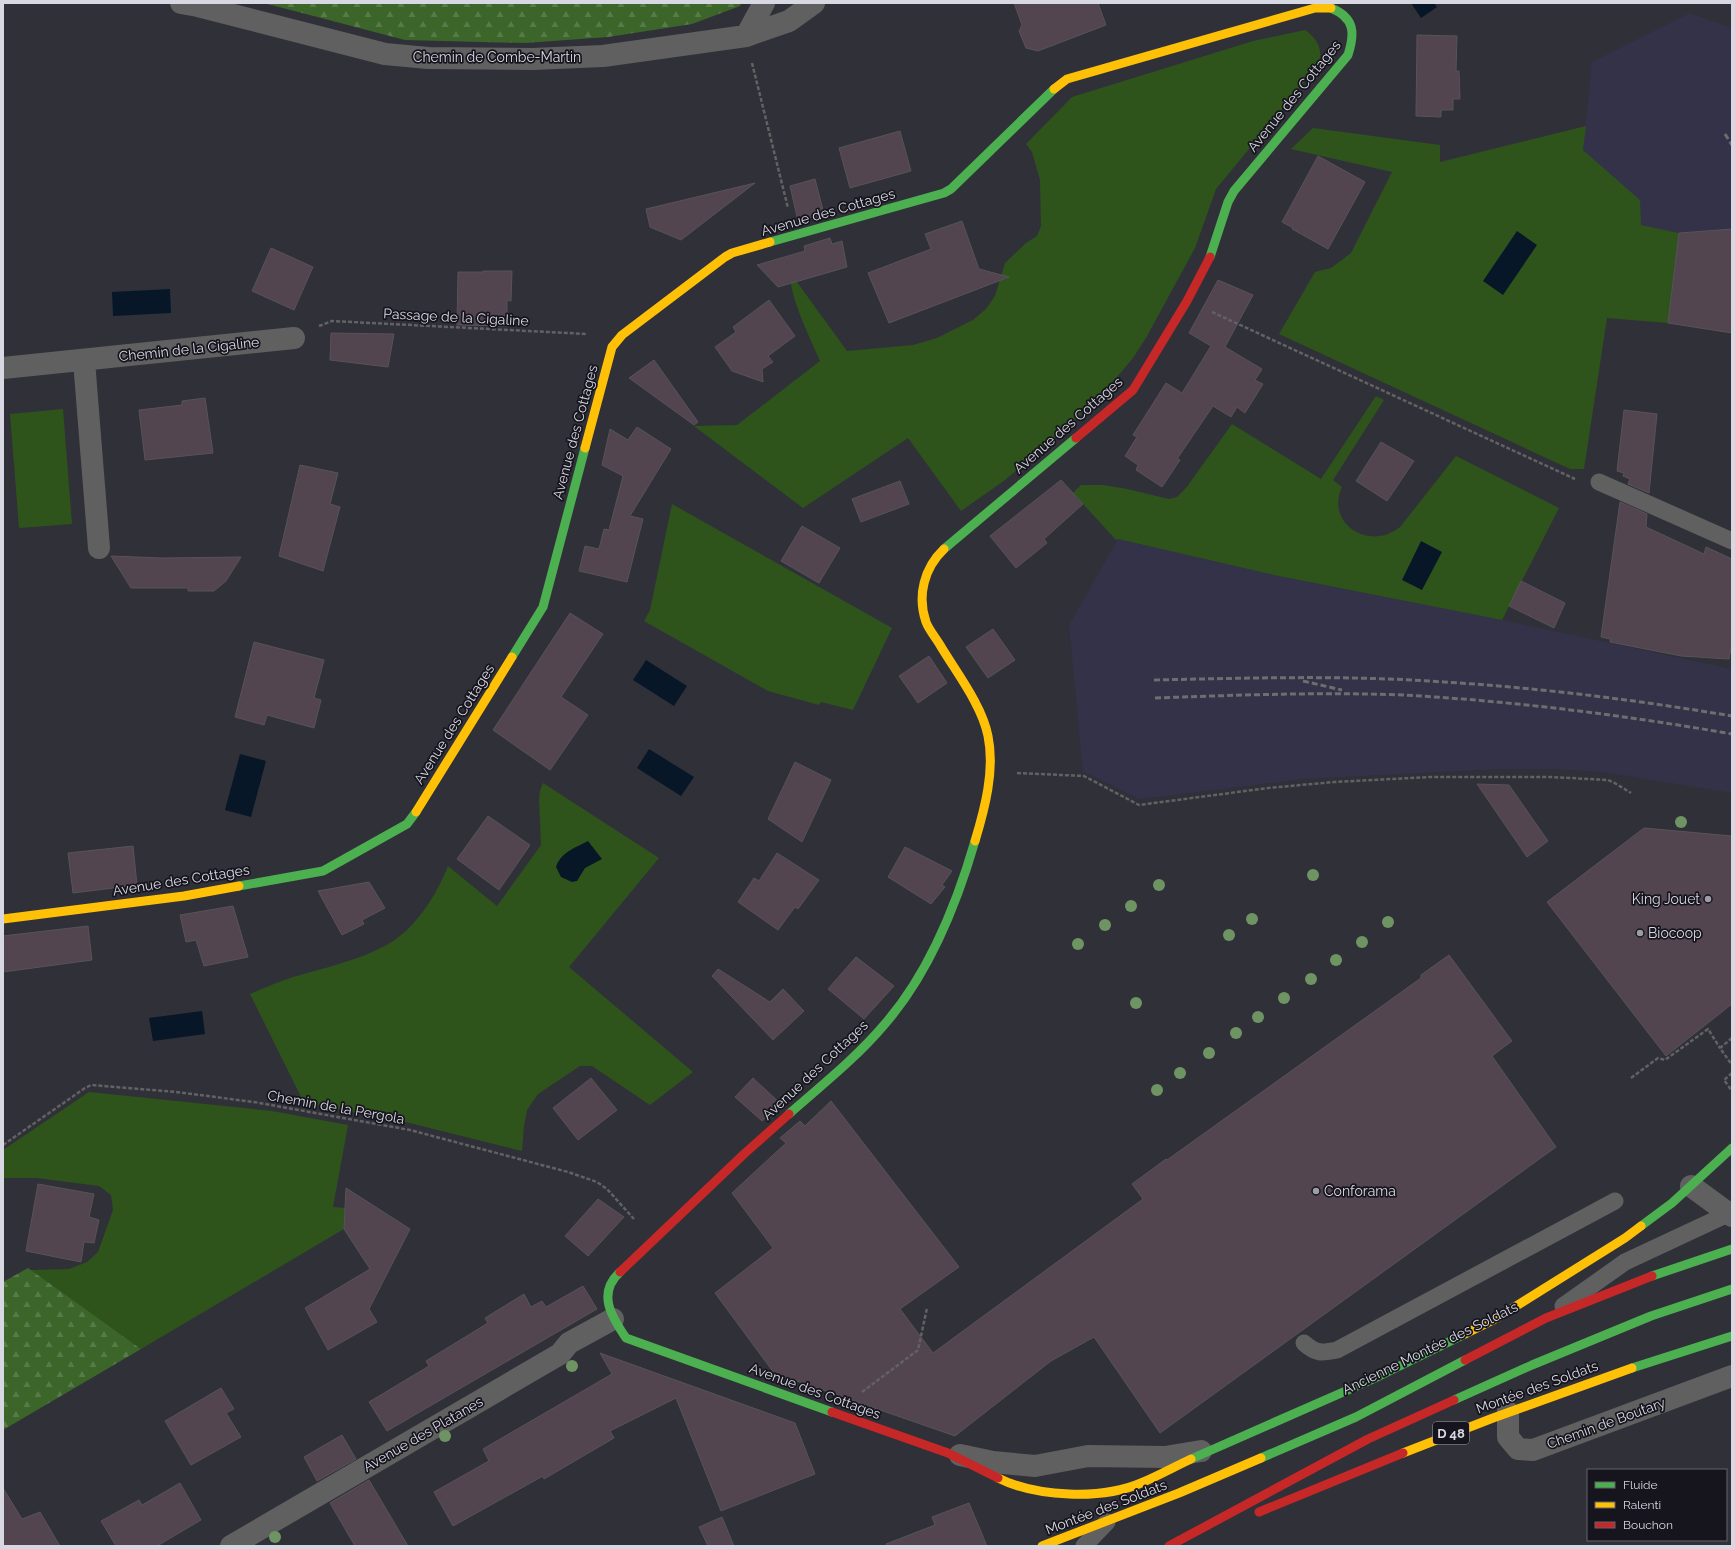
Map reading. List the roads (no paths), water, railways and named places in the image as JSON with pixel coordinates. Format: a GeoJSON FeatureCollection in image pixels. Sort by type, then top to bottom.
{"type":"FeatureCollection","features":[{"type":"Feature","properties":{"kind":"street","name":"Chemin de Combe-Martin"},"geometry":{"type":"LineString","coordinates":[[181,3],[198,6],[385,54],[428,58],[533,59],[603,56],[746,36],[789,21],[814,3]]}},
{"type":"Feature","properties":{"kind":"street"},"geometry":{"type":"LineString","coordinates":[[746,36],[764,3]]}},
{"type":"Feature","properties":{"kind":"street","name":"Avenue des Cottages"},"geometry":{"type":"LineString","coordinates":[[3,919],[184,896],[323,871],[410,822],[543,607],[612,347],[622,335],[732,253],[944,193],[951,189],[1058,85],[1067,79],[1315,8],[1330,7],[1345,14],[1353,26],[1353,42],[1348,55],[1234,191],[1228,202],[1208,262],[1187,301],[1133,390],[942,551],[929,568],[921,594],[926,622],[978,708],[988,736],[990,772],[982,819],[966,872],[935,945],[909,992],[885,1024],[858,1053],[744,1154],[612,1279],[608,1286],[606,1296],[613,1319],[626,1338],[948,1453]]}},
{"type":"Feature","properties":{"kind":"street","name":"Chemin de la Cigaline"},"geometry":{"type":"LineString","coordinates":[[3,368],[84,361],[294,338]]}},
{"type":"Feature","properties":{"kind":"street"},"geometry":{"type":"LineString","coordinates":[[84,361],[100,548]]}},
{"type":"Feature","properties":{"kind":"street","name":"Ancienne Montée des Soldats"},"geometry":{"type":"LineString","coordinates":[[948,1453],[1004,1481],[1027,1488],[1055,1493],[1090,1494],[1108,1492],[1140,1484],[1208,1450],[1373,1379],[1497,1318],[1625,1238],[1672,1203],[1732,1148]]}},
{"type":"Feature","properties":{"kind":"street"},"geometry":{"type":"LineString","coordinates":[[1691,1186],[1731,1214]]}},
{"type":"Feature","properties":{"kind":"street"},"geometry":{"type":"LineString","coordinates":[[1179,1493],[1356,1417],[1546,1318],[1666,1270],[1732,1249]]}},
{"type":"Feature","properties":{"kind":"street"},"geometry":{"type":"LineString","coordinates":[[1169,1546],[1368,1439],[1554,1356],[1651,1316],[1732,1290]]}},
{"type":"Feature","properties":{"kind":"street","name":"Avenue des Platanes"},"geometry":{"type":"LineString","coordinates":[[231,1546],[560,1354],[569,1343],[613,1319]]}},
{"type":"Feature","properties":{"kind":"street","name":"Montée des Soldats"},"geometry":{"type":"LineString","coordinates":[[1248,1516],[1363,1468],[1508,1412],[1631,1367],[1732,1336]]}},
{"type":"Feature","properties":{"kind":"street","name":"Chemin de Boutary"},"geometry":{"type":"LineString","coordinates":[[1508,1412],[1508,1437],[1518,1449],[1533,1450],[1732,1376]]}},
{"type":"Feature","properties":{"kind":"street"},"geometry":{"type":"LineString","coordinates":[[1322,1452],[1368,1439]]}},
{"type":"Feature","properties":{"kind":"street","name":"Ancienne Montée des Soldats"},"geometry":{"type":"LineString","coordinates":[[948,1453],[993,1462],[1035,1466],[1088,1456],[1108,1455],[1165,1457],[1208,1450]]}},
{"type":"Feature","properties":{"kind":"street"},"geometry":{"type":"LineString","coordinates":[[1179,1493],[1247,1474]]}},
{"type":"Feature","properties":{"kind":"street","name":"Montée des Soldats"},"geometry":{"type":"LineString","coordinates":[[1042,1546],[1179,1493]]}},
{"type":"Feature","properties":{"kind":"street"},"geometry":{"type":"LineString","coordinates":[[1176,1546],[1234,1522]]}},
{"type":"Feature","properties":{"kind":"lane"},"geometry":{"type":"LineString","coordinates":[[1599,482],[1732,542]]}},
{"type":"Feature","properties":{"kind":"lane"},"geometry":{"type":"LineString","coordinates":[[1304,1343],[1310,1349],[1323,1353],[1337,1350],[1615,1201]]}},
{"type":"Feature","properties":{"kind":"lane"},"geometry":{"type":"LineString","coordinates":[[1546,1318],[1625,1262],[1731,1214]]}},
{"type":"Feature","properties":{"kind":"lane"},"geometry":{"type":"LineString","coordinates":[[1084,1546],[1108,1521]]}},
{"type":"Feature","properties":{"kind":"railway"},"geometry":{"type":"LineString","coordinates":[[1725,134],[1732,145]]}},
{"type":"Feature","properties":{"kind":"railway"},"geometry":{"type":"LineString","coordinates":[[1154,680],[1371,678],[1444,682],[1588,695],[1732,716]]}},
{"type":"Feature","properties":{"kind":"railway"},"geometry":{"type":"LineString","coordinates":[[1303,681],[1342,690]]}},
{"type":"Feature","properties":{"kind":"railway"},"geometry":{"type":"LineString","coordinates":[[1155,698],[1310,694],[1403,695],[1527,705],[1650,721],[1732,734]]}},
{"type":"Feature","properties":{"kind":"place","name":"King Jouet"},"geometry":{"type":"Point","coordinates":[1708,899]}},
{"type":"Feature","properties":{"kind":"place","name":"Biocoop"},"geometry":{"type":"Point","coordinates":[1640,933]}},
{"type":"Feature","properties":{"kind":"place","name":"Conforama"},"geometry":{"type":"Point","coordinates":[1316,1191]}}]}
